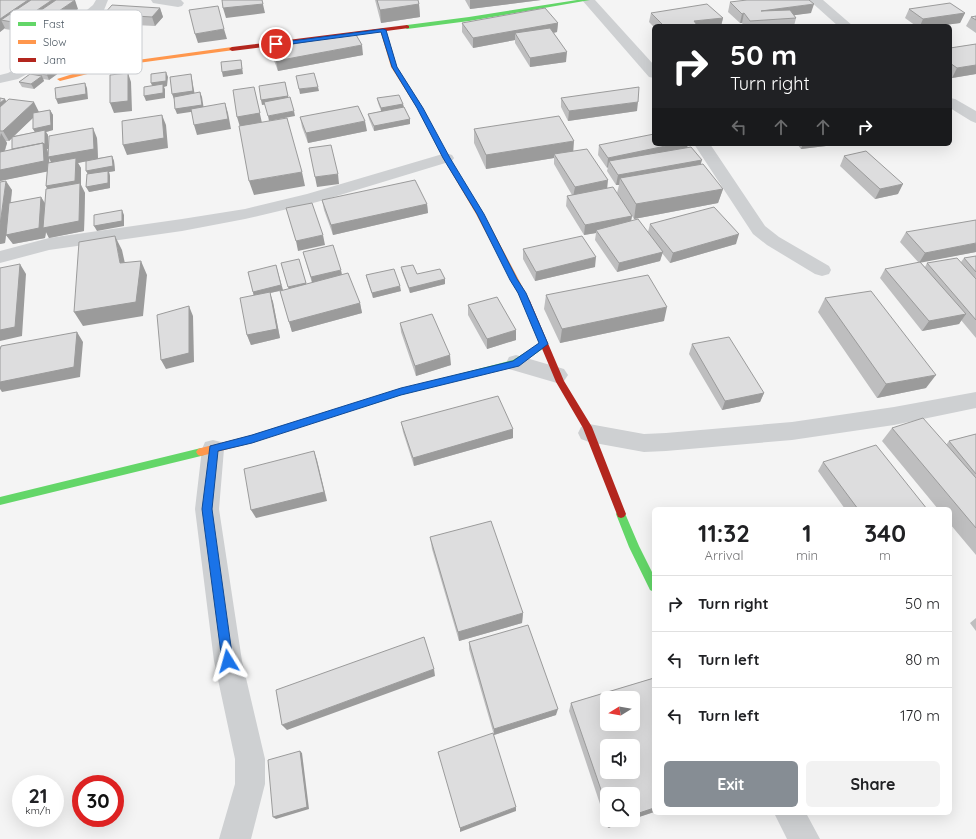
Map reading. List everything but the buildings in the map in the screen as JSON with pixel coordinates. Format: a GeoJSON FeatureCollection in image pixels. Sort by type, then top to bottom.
{"type":"FeatureCollection","features":[{"type":"Feature","properties":{"kind":"street"},"geometry":{"type":"LineString","coordinates":[[94,10],[99,6],[102,0]]}},
{"type":"Feature","properties":{"kind":"street"},"geometry":{"type":"LineString","coordinates":[[157,0],[178,4]]}},
{"type":"Feature","properties":{"kind":"street"},"geometry":{"type":"LineString","coordinates":[[142,61],[469,19],[587,0],[652,72]]}},
{"type":"Feature","properties":{"kind":"street"},"geometry":{"type":"LineString","coordinates":[[815,0],[844,24]]}},
{"type":"Feature","properties":{"kind":"street"},"geometry":{"type":"LineString","coordinates":[[383,30],[394,67],[420,108],[446,158],[480,214],[522,293],[557,375],[589,433],[634,547],[652,583]]}},
{"type":"Feature","properties":{"kind":"street"},"geometry":{"type":"LineString","coordinates":[[0,79],[17,74]]}},
{"type":"Feature","properties":{"kind":"street"},"geometry":{"type":"LineString","coordinates":[[60,79],[75,74]]}},
{"type":"Feature","properties":{"kind":"street"},"geometry":{"type":"LineString","coordinates":[[952,103],[976,118]]}},
{"type":"Feature","properties":{"kind":"street"},"geometry":{"type":"LineString","coordinates":[[703,146],[759,230],[773,242],[822,270]]}},
{"type":"Feature","properties":{"kind":"street"},"geometry":{"type":"LineString","coordinates":[[0,257],[49,244],[182,225],[245,214],[311,198],[446,158]]}},
{"type":"Feature","properties":{"kind":"street"},"geometry":{"type":"LineString","coordinates":[[0,501],[252,439],[401,392],[516,363],[544,344]]}},
{"type":"Feature","properties":{"kind":"street"},"geometry":{"type":"LineString","coordinates":[[516,363],[557,375]]}},
{"type":"Feature","properties":{"kind":"street"},"geometry":{"type":"LineString","coordinates":[[589,433],[644,443],[666,442],[792,431],[894,416],[976,400]]}},
{"type":"Feature","properties":{"kind":"street"},"geometry":{"type":"LineString","coordinates":[[213,449],[207,509],[228,661],[250,759],[250,784],[234,837]]}},
{"type":"Feature","properties":{"kind":"street"},"geometry":{"type":"LineString","coordinates":[[790,815],[804,839]]}},
{"type":"Feature","properties":{"kind":"traffic: fast"},"geometry":{"type":"LineString","coordinates":[[407,27],[469,19],[587,0]]}},
{"type":"Feature","properties":{"kind":"traffic: fast"},"geometry":{"type":"LineString","coordinates":[[357,406],[401,392],[516,363],[544,344]]}},
{"type":"Feature","properties":{"kind":"traffic: fast"},"geometry":{"type":"LineString","coordinates":[[0,501],[201,452]]}},
{"type":"Feature","properties":{"kind":"traffic: fast"},"geometry":{"type":"LineString","coordinates":[[621,514],[634,547],[652,583]]}},
{"type":"Feature","properties":{"kind":"traffic: slow"},"geometry":{"type":"LineString","coordinates":[[383,30],[394,67],[420,108],[446,158],[480,214],[526,301]]}},
{"type":"Feature","properties":{"kind":"traffic: slow"},"geometry":{"type":"LineString","coordinates":[[142,61],[232,49]]}},
{"type":"Feature","properties":{"kind":"traffic: slow"},"geometry":{"type":"LineString","coordinates":[[60,79],[78,74]]}},
{"type":"Feature","properties":{"kind":"traffic: slow"},"geometry":{"type":"LineString","coordinates":[[201,452],[252,439],[357,406]]}},
{"type":"Feature","properties":{"kind":"traffic: jam"},"geometry":{"type":"LineString","coordinates":[[232,49],[407,27]]}},
{"type":"Feature","properties":{"kind":"traffic: jam"},"geometry":{"type":"LineString","coordinates":[[526,301],[560,382],[587,427],[621,514]]}},
{"type":"Feature","properties":{"kind":"route"},"geometry":{"type":"LineString","coordinates":[[228,661],[207,509],[213,449],[252,439],[401,392],[516,363],[544,344],[522,293],[480,214],[446,158],[420,108],[394,67],[383,30],[276,44]]}}]}
